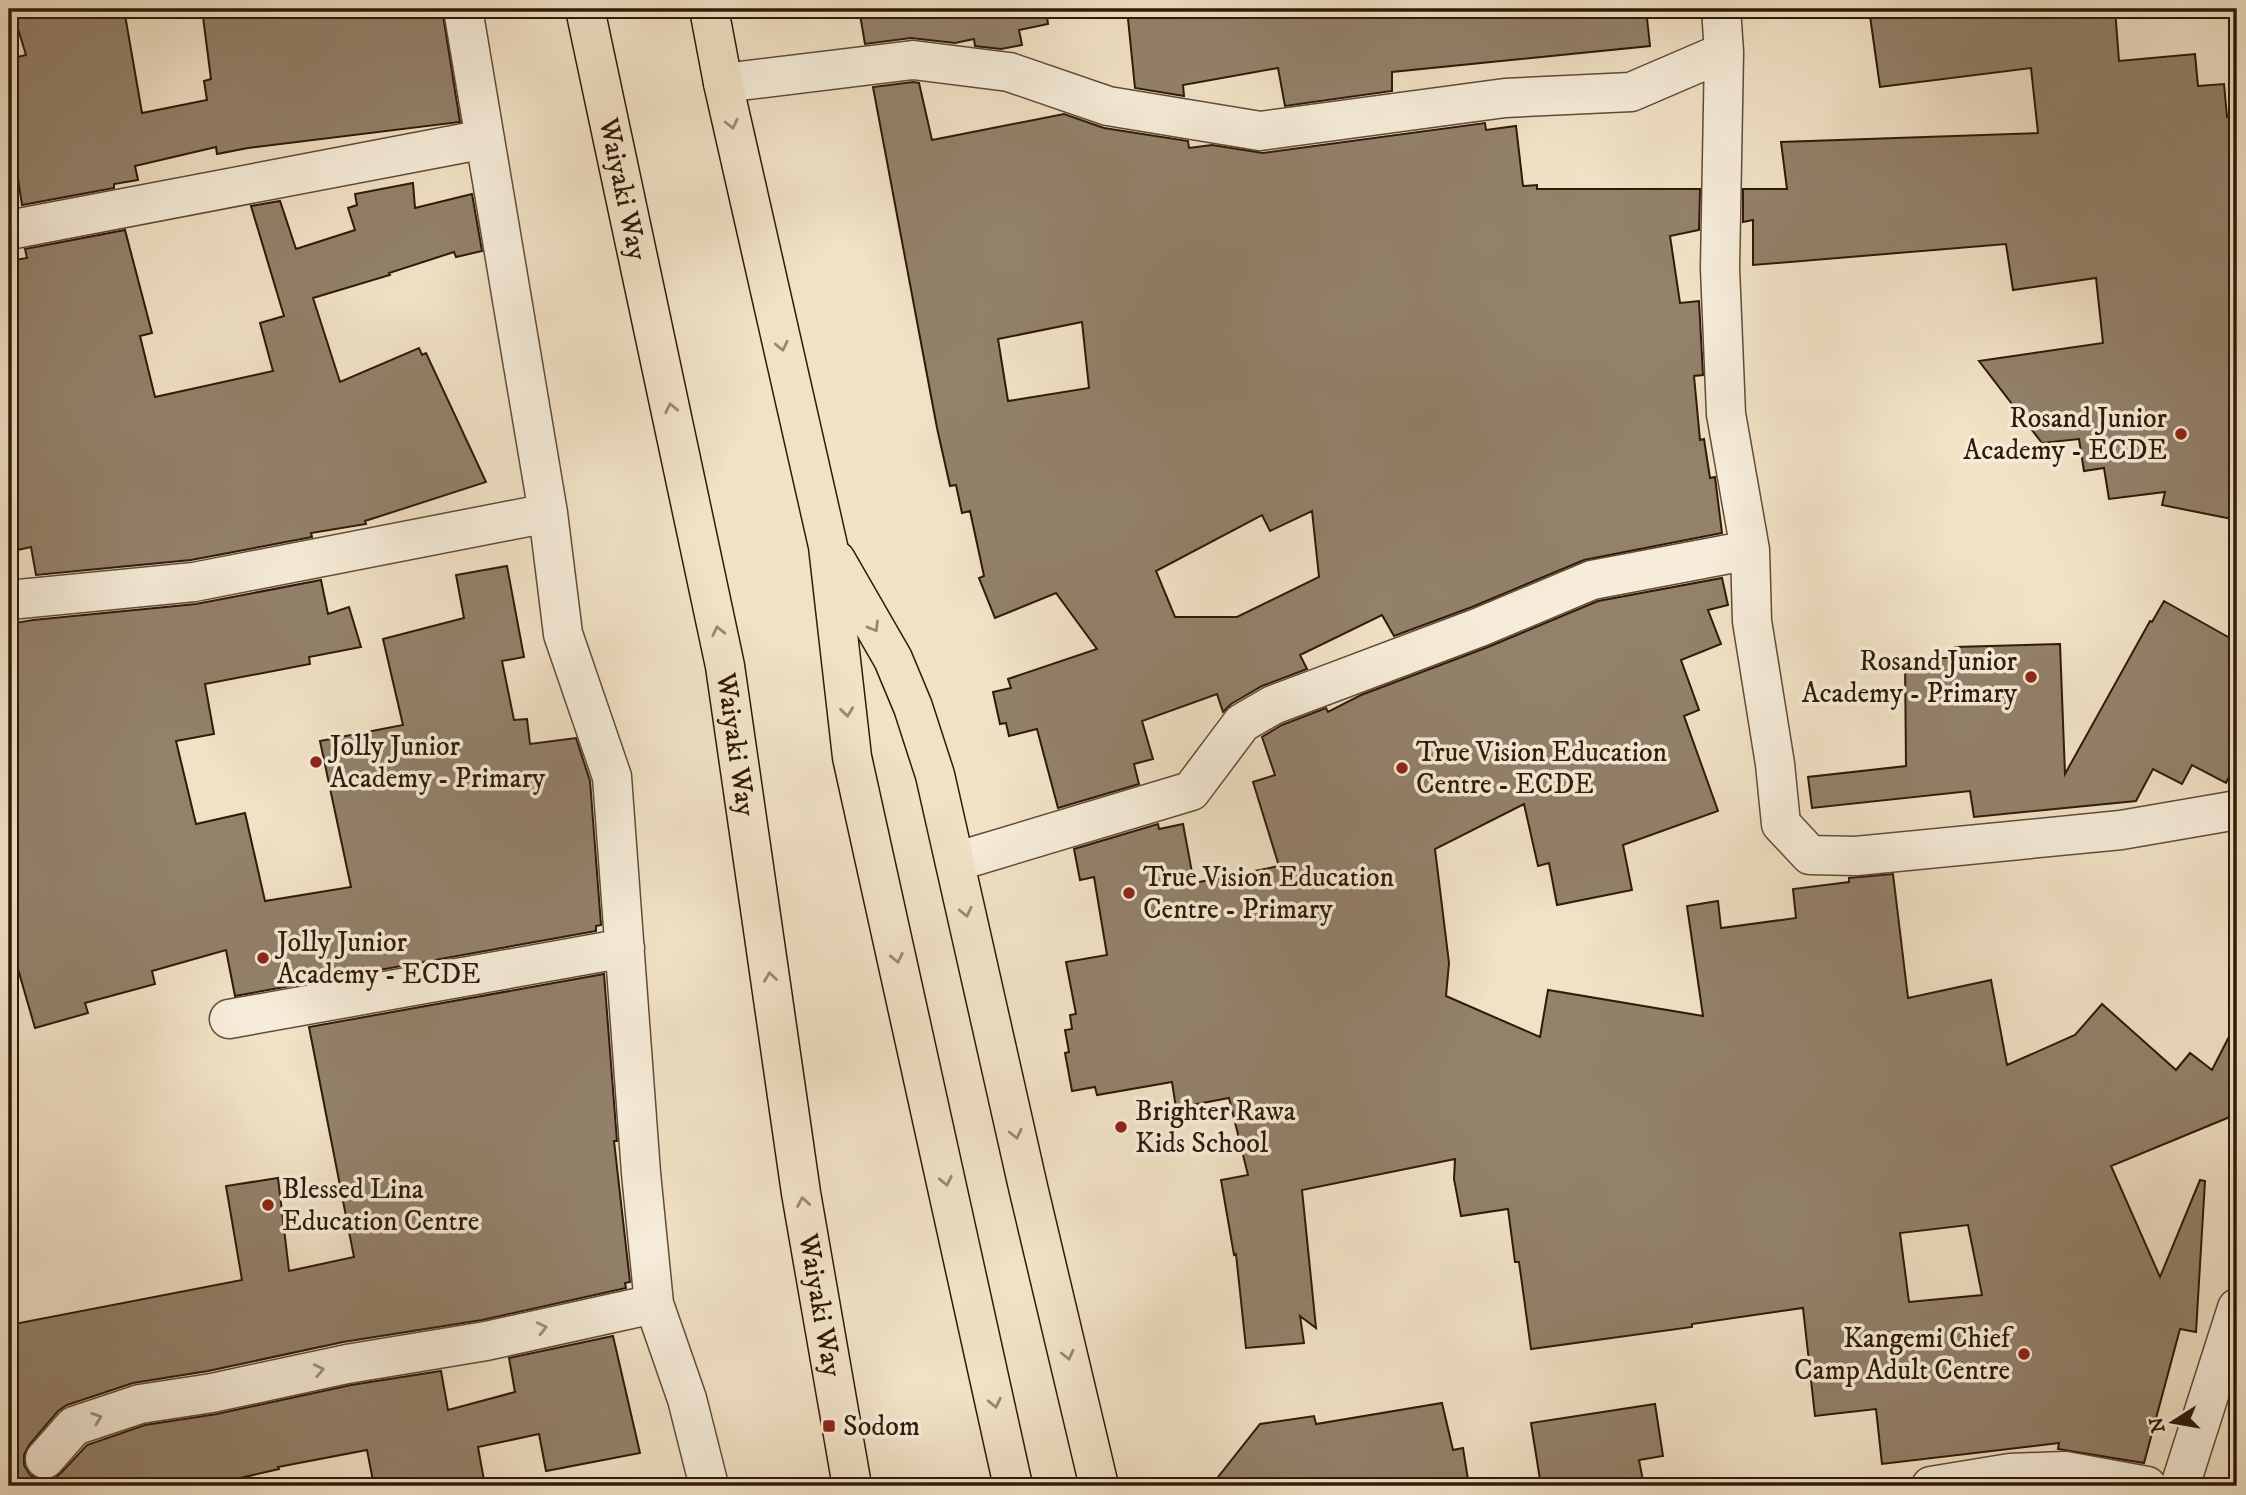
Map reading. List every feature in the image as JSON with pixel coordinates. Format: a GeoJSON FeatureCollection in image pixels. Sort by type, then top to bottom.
{"type":"FeatureCollection","features":[{"type":"Feature","properties":{"kind":"highway","name":"Waiyaki Way"},"geometry":{"type":"LineString","coordinates":[[585,9],[725,666],[802,1193],[852,1486]]}},
{"type":"Feature","properties":{"kind":"highway"},"geometry":{"type":"LineString","coordinates":[[709,9],[723,83],[828,547],[852,757],[1013,1486]]}},
{"type":"Feature","properties":{"kind":"highway"},"geometry":{"type":"LineString","coordinates":[[828,547],[893,659],[913,707],[935,775],[1024,1174],[1099,1486]]}},
{"type":"Feature","properties":{"kind":"street"},"geometry":{"type":"LineString","coordinates":[[463,9],[548,513],[563,634],[612,777],[641,1173],[654,1304],[687,1399],[709,1486]]}},
{"type":"Feature","properties":{"kind":"street"},"geometry":{"type":"LineString","coordinates":[[1721,9],[1724,52],[1720,268],[1725,401],[1750,551],[1752,621],[1775,764],[1781,824],[1810,855],[1856,856],[2122,830],[2237,810]]}},
{"type":"Feature","properties":{"kind":"street"},"geometry":{"type":"LineString","coordinates":[[723,83],[912,60],[1009,72],[1108,106],[1260,131],[1505,98],[1631,92],[1724,52]]}},
{"type":"Feature","properties":{"kind":"street"},"geometry":{"type":"LineString","coordinates":[[9,230],[485,139]]}},
{"type":"Feature","properties":{"kind":"street"},"geometry":{"type":"LineString","coordinates":[[9,600],[194,582],[548,513]]}},
{"type":"Feature","properties":{"kind":"street"},"geometry":{"type":"LineString","coordinates":[[955,862],[1191,791],[1242,723],[1273,705],[1480,627],[1592,580],[1750,551]]}},
{"type":"Feature","properties":{"kind":"street"},"geometry":{"type":"LineString","coordinates":[[229,1019],[625,948]]}},
{"type":"Feature","properties":{"kind":"street"},"geometry":{"type":"LineString","coordinates":[[45,1459],[74,1426],[140,1404],[212,1393],[346,1364],[486,1341],[654,1304]]}},
{"type":"Feature","properties":{"kind":"street"},"geometry":{"type":"LineString","coordinates":[[2180,1486],[2237,1308]]}},
{"type":"Feature","properties":{"kind":"street"},"geometry":{"type":"LineString","coordinates":[[1931,1486],[2010,1473],[2065,1471],[2147,1486]]}},
{"type":"Feature","properties":{"kind":"building"},"geometry":{"type":"Polygon","coordinates":[[[12,9],[124,9],[142,113],[207,100],[204,81],[211,79],[202,9],[442,9],[460,122],[217,154],[216,147],[135,166],[138,180],[114,184],[114,188],[22,205],[12,139],[9,140],[9,59],[26,55],[12,9]]]}},
{"type":"Feature","properties":{"kind":"building"},"geometry":{"type":"Polygon","coordinates":[[[859,9],[1046,9],[1048,24],[1019,30],[1022,45],[1001,49],[975,46],[974,39],[955,43],[911,38],[865,44],[859,9]]]}},
{"type":"Feature","properties":{"kind":"building"},"geometry":{"type":"Polygon","coordinates":[[[1127,9],[1646,9],[1650,46],[1392,72],[1392,91],[1285,106],[1278,68],[1183,85],[1184,96],[1135,88],[1127,9]]]}},
{"type":"Feature","properties":{"kind":"building"},"geometry":{"type":"Polygon","coordinates":[[[1869,9],[2115,9],[2119,61],[2195,54],[2198,86],[2224,84],[2227,117],[2237,116],[2237,520],[2162,505],[2165,492],[2109,499],[2104,468],[2084,471],[2079,439],[2042,443],[1979,361],[2103,343],[2096,278],[2013,290],[2006,244],[1753,265],[1753,220],[1743,222],[1743,189],[1787,189],[1781,142],[2038,133],[2031,68],[1880,87],[1869,9]]]}},
{"type":"Feature","properties":{"kind":"building"},"geometry":{"type":"Polygon","coordinates":[[[919,83],[932,140],[1064,114],[1104,128],[1188,141],[1189,148],[1212,145],[1263,153],[1485,123],[1486,130],[1516,126],[1523,186],[1537,185],[1537,189],[1700,189],[1699,230],[1670,236],[1680,303],[1699,301],[1703,375],[1694,376],[1700,440],[1704,439],[1710,478],[1715,477],[1722,533],[1584,560],[1394,636],[1382,615],[1300,655],[1307,669],[1262,686],[1231,704],[1223,712],[1217,694],[1142,721],[1153,759],[1134,764],[1139,784],[1058,808],[1037,729],[1009,736],[1006,723],[1000,724],[993,692],[1011,688],[1008,679],[1097,649],[1056,593],[995,618],[979,578],[984,576],[970,511],[962,513],[956,485],[950,486],[937,428],[873,87],[919,83]],[[1082,322],[998,339],[1008,401],[1089,388],[1082,322]],[[1312,511],[1270,531],[1262,515],[1156,571],[1175,617],[1237,617],[1319,577],[1312,511]]]}},
{"type":"Feature","properties":{"kind":"building"},"geometry":{"type":"Polygon","coordinates":[[[413,183],[415,208],[472,194],[482,251],[456,257],[454,252],[313,298],[340,382],[419,348],[422,355],[426,353],[486,482],[365,521],[366,524],[311,533],[312,537],[191,560],[36,575],[31,547],[9,552],[9,261],[27,258],[25,249],[125,230],[152,333],[140,336],[155,397],[273,371],[260,323],[284,316],[251,206],[280,201],[296,249],[355,230],[348,208],[357,205],[355,194],[413,183]]]}},
{"type":"Feature","properties":{"kind":"building"},"geometry":{"type":"Polygon","coordinates":[[[507,566],[524,657],[502,661],[514,720],[527,719],[530,744],[576,738],[590,781],[601,925],[596,926],[596,931],[235,996],[226,950],[152,971],[155,984],[85,1003],[88,1013],[35,1028],[9,938],[9,624],[196,604],[321,580],[328,614],[349,607],[361,647],[309,657],[310,664],[205,684],[214,734],[176,741],[196,824],[245,813],[265,901],[351,887],[320,741],[403,725],[383,639],[464,618],[456,575],[507,566]]]}},
{"type":"Feature","properties":{"kind":"building"},"geometry":{"type":"Polygon","coordinates":[[[1722,578],[1728,605],[1708,610],[1721,644],[1681,660],[1699,710],[1684,716],[1718,811],[1623,845],[1632,890],[1557,905],[1549,863],[1538,866],[1524,804],[1435,849],[1449,963],[1446,996],[1540,1037],[1548,990],[1703,1016],[1687,906],[1718,901],[1721,928],[1796,918],[1793,889],[1849,882],[1849,878],[1893,874],[1908,998],[1991,980],[2007,1065],[2075,1035],[2102,1004],[2176,1070],[2190,1053],[2212,1070],[2237,1021],[2237,1114],[2111,1166],[2160,1277],[2200,1180],[2205,1181],[2196,1332],[2180,1329],[2144,1463],[2058,1449],[2059,1443],[1882,1464],[1876,1409],[1815,1416],[1803,1308],[1692,1324],[1692,1327],[1531,1349],[1519,1262],[1515,1262],[1508,1209],[1461,1216],[1454,1179],[1455,1159],[1302,1190],[1316,1328],[1300,1316],[1304,1343],[1246,1348],[1236,1254],[1234,1255],[1221,1180],[1248,1175],[1229,1098],[1176,1108],[1172,1082],[1097,1095],[1095,1087],[1072,1091],[1065,1053],[1069,1052],[1065,1030],[1072,1029],[1070,1015],[1076,1014],[1066,962],[1107,955],[1094,877],[1080,880],[1074,849],[1158,824],[1159,829],[1183,824],[1194,883],[1279,866],[1253,782],[1275,775],[1262,737],[1282,725],[1326,708],[1328,712],[1361,695],[1488,647],[1598,601],[1722,578]],[[1968,1225],[1900,1233],[1909,1302],[1982,1295],[1968,1225]]]}},
{"type":"Feature","properties":{"kind":"building"},"geometry":{"type":"Polygon","coordinates":[[[2164,601],[2237,642],[2237,760],[2226,783],[2192,765],[2182,784],[2153,769],[2136,801],[1974,817],[1970,791],[1812,808],[1808,777],[1906,766],[1905,658],[1955,658],[1955,647],[2060,644],[2065,774],[2150,621],[2152,622],[2164,601]]]}},
{"type":"Feature","properties":{"kind":"building"},"geometry":{"type":"Polygon","coordinates":[[[604,974],[617,1141],[614,1141],[630,1282],[625,1283],[626,1288],[482,1320],[343,1342],[208,1371],[133,1383],[67,1405],[58,1411],[29,1445],[24,1455],[24,1465],[30,1475],[40,1480],[51,1480],[9,1486],[9,1325],[242,1280],[226,1186],[278,1178],[289,1271],[354,1257],[309,1027],[604,974]]]}},
{"type":"Feature","properties":{"kind":"building"},"geometry":{"type":"Polygon","coordinates":[[[613,1336],[640,1453],[546,1471],[539,1434],[478,1447],[485,1486],[374,1486],[367,1450],[278,1467],[279,1469],[206,1486],[55,1486],[54,1479],[52,1480],[87,1445],[145,1425],[217,1414],[351,1385],[441,1371],[448,1410],[515,1392],[509,1358],[613,1336]]]}},
{"type":"Feature","properties":{"kind":"building"},"geometry":{"type":"Polygon","coordinates":[[[1442,1403],[1453,1450],[1463,1448],[1469,1486],[1211,1486],[1260,1424],[1314,1416],[1316,1424],[1442,1403]]]}},
{"type":"Feature","properties":{"kind":"building"},"geometry":{"type":"Polygon","coordinates":[[[1655,1404],[1663,1456],[1639,1460],[1644,1486],[1541,1486],[1531,1423],[1655,1404]]]}},
{"type":"Feature","properties":{"kind":"place","name":"Rosand Junior Academy - ECDE"},"geometry":{"type":"Point","coordinates":[2181,434]}},
{"type":"Feature","properties":{"kind":"place","name":"Rosand Junior Academy - Primary"},"geometry":{"type":"Point","coordinates":[2031,677]}},
{"type":"Feature","properties":{"kind":"place","name":"Jolly Junior Academy - Primary"},"geometry":{"type":"Point","coordinates":[316,762]}},
{"type":"Feature","properties":{"kind":"place","name":"True Vision Education Centre - ECDE"},"geometry":{"type":"Point","coordinates":[1402,768]}},
{"type":"Feature","properties":{"kind":"place","name":"True Vision Education Centre - Primary"},"geometry":{"type":"Point","coordinates":[1129,893]}},
{"type":"Feature","properties":{"kind":"place","name":"Jolly Junior Academy - ECDE"},"geometry":{"type":"Point","coordinates":[263,958]}},
{"type":"Feature","properties":{"kind":"place","name":"Brighter Rawa Kids School"},"geometry":{"type":"Point","coordinates":[1121,1127]}},
{"type":"Feature","properties":{"kind":"place","name":"Blessed Lina Education Centre"},"geometry":{"type":"Point","coordinates":[268,1205]}},
{"type":"Feature","properties":{"kind":"place","name":"Kangemi Chief Camp Adult Centre"},"geometry":{"type":"Point","coordinates":[2024,1354]}},
{"type":"Feature","properties":{"kind":"place","name":"Sodom"},"geometry":{"type":"Point","coordinates":[829,1426]}}]}
